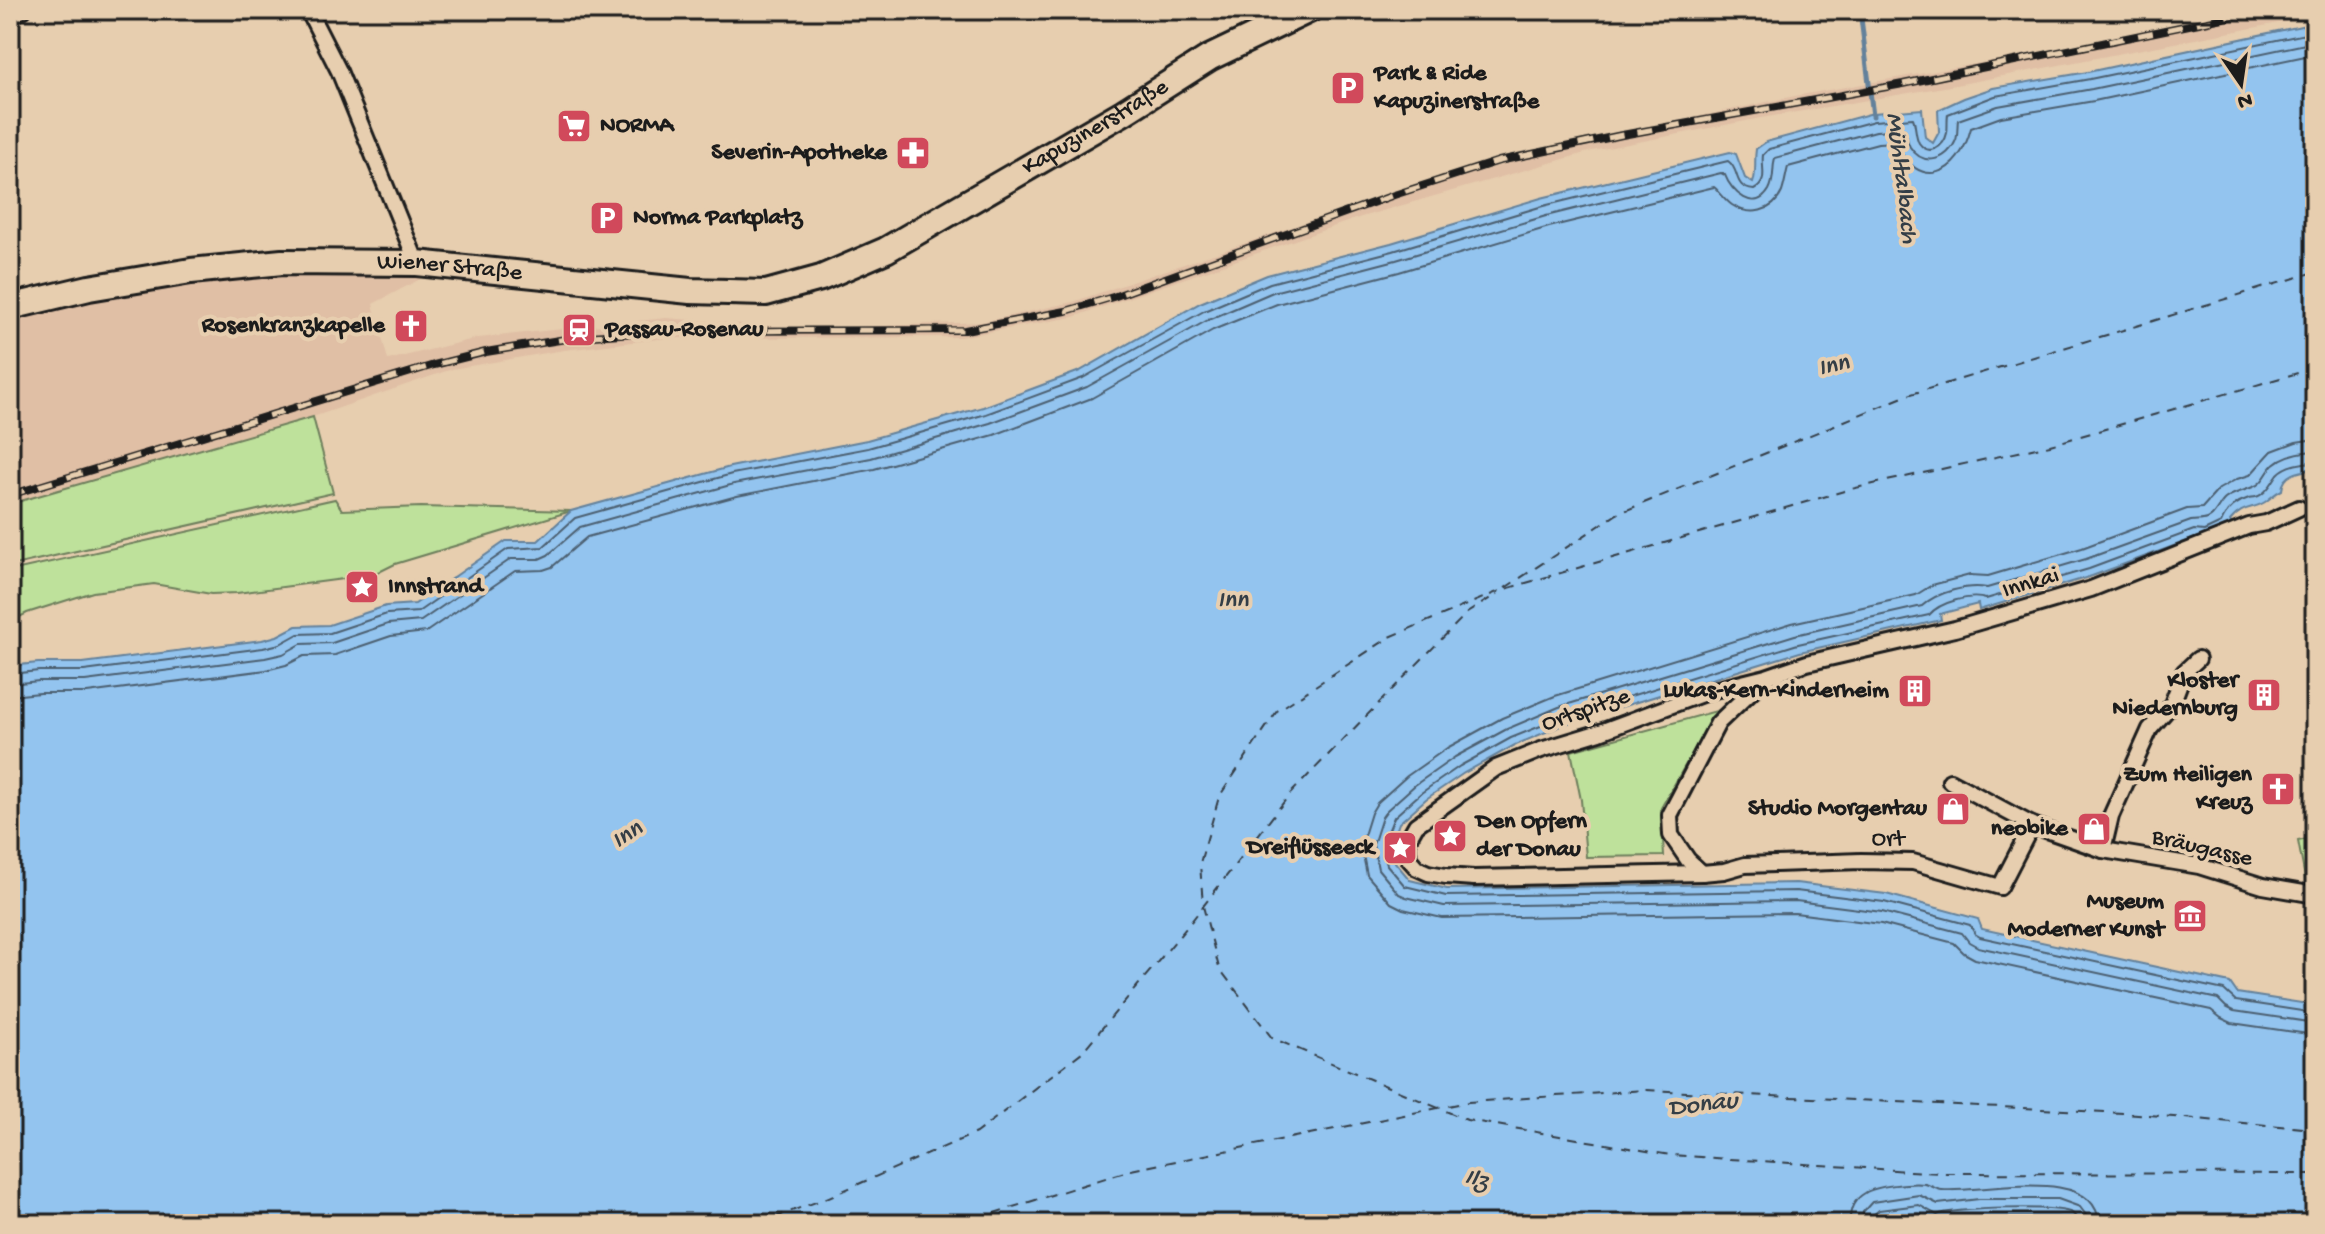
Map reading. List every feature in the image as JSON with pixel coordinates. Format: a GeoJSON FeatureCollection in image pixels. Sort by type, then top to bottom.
{"type":"FeatureCollection","features":[{"type":"Feature","properties":{"kind":"main road","name":"Kapuzinerstraße"},"geometry":{"type":"LineString","coordinates":[[886,250],[1124,112],[1209,58],[1309,10]]}},
{"type":"Feature","properties":{"kind":"main road","name":"Wiener Straße"},"geometry":{"type":"LineString","coordinates":[[10,307],[89,288],[191,271],[282,262],[417,263],[690,291],[766,293],[821,278],[886,250]]}},
{"type":"Feature","properties":{"kind":"street"},"geometry":{"type":"LineString","coordinates":[[10,16],[23,10]]}},
{"type":"Feature","properties":{"kind":"street"},"geometry":{"type":"LineString","coordinates":[[308,10],[339,71],[417,263]]}},
{"type":"Feature","properties":{"kind":"street","name":"Innkai"},"geometry":{"type":"LineString","coordinates":[[1766,677],[1807,663],[1955,629],[2091,589],[2306,505]]}},
{"type":"Feature","properties":{"kind":"street"},"geometry":{"type":"LineString","coordinates":[[2103,850],[2111,816],[2150,729],[2172,704],[2184,672],[2198,659]]}},
{"type":"Feature","properties":{"kind":"street"},"geometry":{"type":"LineString","coordinates":[[1702,873],[1688,860],[1671,835],[1670,815],[1718,723],[1766,677]]}},
{"type":"Feature","properties":{"kind":"street","name":"Ortspitze"},"geometry":{"type":"LineString","coordinates":[[1702,873],[1446,876],[1417,868],[1409,859],[1407,841],[1416,825],[1496,768],[1710,691],[1766,677]]}},
{"type":"Feature","properties":{"kind":"street","name":"Bräugasse"},"geometry":{"type":"LineString","coordinates":[[1950,781],[2032,825],[2103,850],[2199,866],[2263,886],[2315,895]]}},
{"type":"Feature","properties":{"kind":"street","name":"Ort"},"geometry":{"type":"LineString","coordinates":[[1702,873],[1745,865],[1913,862],[2000,887],[2032,825]]}},
{"type":"Feature","properties":{"kind":"shaded area"},"geometry":{"type":"Polygon","coordinates":[[[2252,10],[2315,10],[2315,16],[1592,151],[1361,217],[1073,317],[960,337],[667,338],[564,350],[452,369],[313,417],[10,504],[10,321],[113,295],[262,276],[426,276],[373,304],[388,360],[478,338],[666,318],[806,329],[982,322],[1073,302],[1319,218],[1585,141],[1795,96],[2116,39],[2252,10]]]}},
{"type":"Feature","properties":{"kind":"green space"},"geometry":{"type":"Polygon","coordinates":[[[313,417],[333,493],[10,566],[10,504],[313,417]]]}},
{"type":"Feature","properties":{"kind":"green space"},"geometry":{"type":"Polygon","coordinates":[[[335,499],[342,510],[421,507],[571,511],[395,564],[373,575],[237,593],[211,594],[154,584],[93,592],[27,613],[10,622],[10,571],[335,499]]]}},
{"type":"Feature","properties":{"kind":"green space"},"geometry":{"type":"Polygon","coordinates":[[[1716,711],[1661,808],[1664,856],[1586,857],[1581,800],[1571,751],[1716,711]]]}},
{"type":"Feature","properties":{"kind":"green space"},"geometry":{"type":"Polygon","coordinates":[[[2311,822],[2315,822],[2315,883],[2306,883],[2298,841],[2312,838],[2311,822]]]}},
{"type":"Feature","properties":{"kind":"water","name":"Inn"},"geometry":{"type":"Polygon","coordinates":[[[2315,23],[2315,469],[2289,476],[2282,490],[2235,516],[2230,521],[2233,527],[2201,541],[2198,537],[2092,576],[1979,610],[1978,604],[1940,614],[1941,620],[1800,652],[1565,724],[1515,745],[1464,773],[1426,799],[1399,823],[1391,846],[1394,861],[1410,880],[1447,889],[1796,883],[1886,894],[1978,919],[1982,929],[2230,983],[2237,993],[2315,1005],[2315,1224],[2083,1224],[2056,1217],[1980,1217],[1930,1221],[1919,1213],[1880,1218],[1880,1224],[10,1224],[10,666],[83,663],[262,640],[296,626],[329,625],[386,606],[415,604],[506,541],[538,541],[571,511],[730,467],[867,440],[983,407],[1080,371],[1200,303],[1267,275],[1391,243],[1541,198],[1730,152],[1736,154],[1745,178],[1753,183],[1756,149],[1766,142],[1873,113],[1922,109],[1925,137],[1933,143],[1939,132],[1938,110],[1993,88],[2088,72],[2315,23]]]}},
{"type":"Feature","properties":{"kind":"waterway","name":"Mühltalbach"},"geometry":{"type":"LineString","coordinates":[[1860,10],[1873,116]]}},
{"type":"Feature","properties":{"kind":"ferry route"},"geometry":{"type":"LineString","coordinates":[[1505,588],[1617,514],[1908,395],[2315,272]]}},
{"type":"Feature","properties":{"kind":"ferry route"},"geometry":{"type":"LineString","coordinates":[[2315,368],[2050,445],[1851,489],[1502,590],[1390,637],[1277,711],[1219,797],[1200,863],[1203,906],[1219,968],[1272,1038],[1467,1120],[1670,1155],[1940,1173],[2315,1174]]}},
{"type":"Feature","properties":{"kind":"ferry route"},"geometry":{"type":"LineString","coordinates":[[757,1224],[824,1199],[976,1133],[1082,1052],[1187,927],[1290,794],[1467,613],[1497,594]]}},
{"type":"Feature","properties":{"kind":"ferry route"},"geometry":{"type":"LineString","coordinates":[[959,1224],[1131,1170],[1468,1102],[1646,1090],[2125,1113],[2315,1129]]}},
{"type":"Feature","properties":{"kind":"railway"},"geometry":{"type":"LineString","coordinates":[[10,495],[434,365],[486,352],[578,337],[662,331],[965,330],[1066,311],[1499,161],[1622,135],[1903,84],[2262,10]]}},
{"type":"Feature","properties":{"kind":"place","name":"Park & Ride Kapuzinerstraße"},"geometry":{"type":"Point","coordinates":[1348,88]}},
{"type":"Feature","properties":{"kind":"place","name":"NORMA"},"geometry":{"type":"Point","coordinates":[574,126]}},
{"type":"Feature","properties":{"kind":"place","name":"Severin-Apotheke"},"geometry":{"type":"Point","coordinates":[913,153]}},
{"type":"Feature","properties":{"kind":"place","name":"Norma Parkplatz"},"geometry":{"type":"Point","coordinates":[607,218]}},
{"type":"Feature","properties":{"kind":"place","name":"Rosenkranzkapelle"},"geometry":{"type":"Point","coordinates":[411,326]}},
{"type":"Feature","properties":{"kind":"place","name":"Passau-Rosenau"},"geometry":{"type":"Point","coordinates":[579,330]}},
{"type":"Feature","properties":{"kind":"place","name":"Innstrand"},"geometry":{"type":"Point","coordinates":[362,587]}},
{"type":"Feature","properties":{"kind":"place","name":"Lukas-Kern-Kinderheim"},"geometry":{"type":"Point","coordinates":[1915,691]}},
{"type":"Feature","properties":{"kind":"place","name":"Kloster Niedernburg"},"geometry":{"type":"Point","coordinates":[2264,695]}},
{"type":"Feature","properties":{"kind":"place","name":"Zum Heiligen Kreuz"},"geometry":{"type":"Point","coordinates":[2278,789]}},
{"type":"Feature","properties":{"kind":"place","name":"Studio Morgentau"},"geometry":{"type":"Point","coordinates":[1953,809]}},
{"type":"Feature","properties":{"kind":"place","name":"neobike"},"geometry":{"type":"Point","coordinates":[2094,829]}},
{"type":"Feature","properties":{"kind":"place","name":"Den Opfern der Donau"},"geometry":{"type":"Point","coordinates":[1450,836]}},
{"type":"Feature","properties":{"kind":"place","name":"Dreiflüsseeck"},"geometry":{"type":"Point","coordinates":[1400,848]}},
{"type":"Feature","properties":{"kind":"place","name":"Museum Moderner Kunst"},"geometry":{"type":"Point","coordinates":[2190,916]}},
{"type":"Feature","properties":{"kind":"water label","name":"Donau"},"geometry":{"type":"Point","coordinates":[1703,1106]}},
{"type":"Feature","properties":{"kind":"water label","name":"Ilz"},"geometry":{"type":"Point","coordinates":[1476,1181]}}]}
